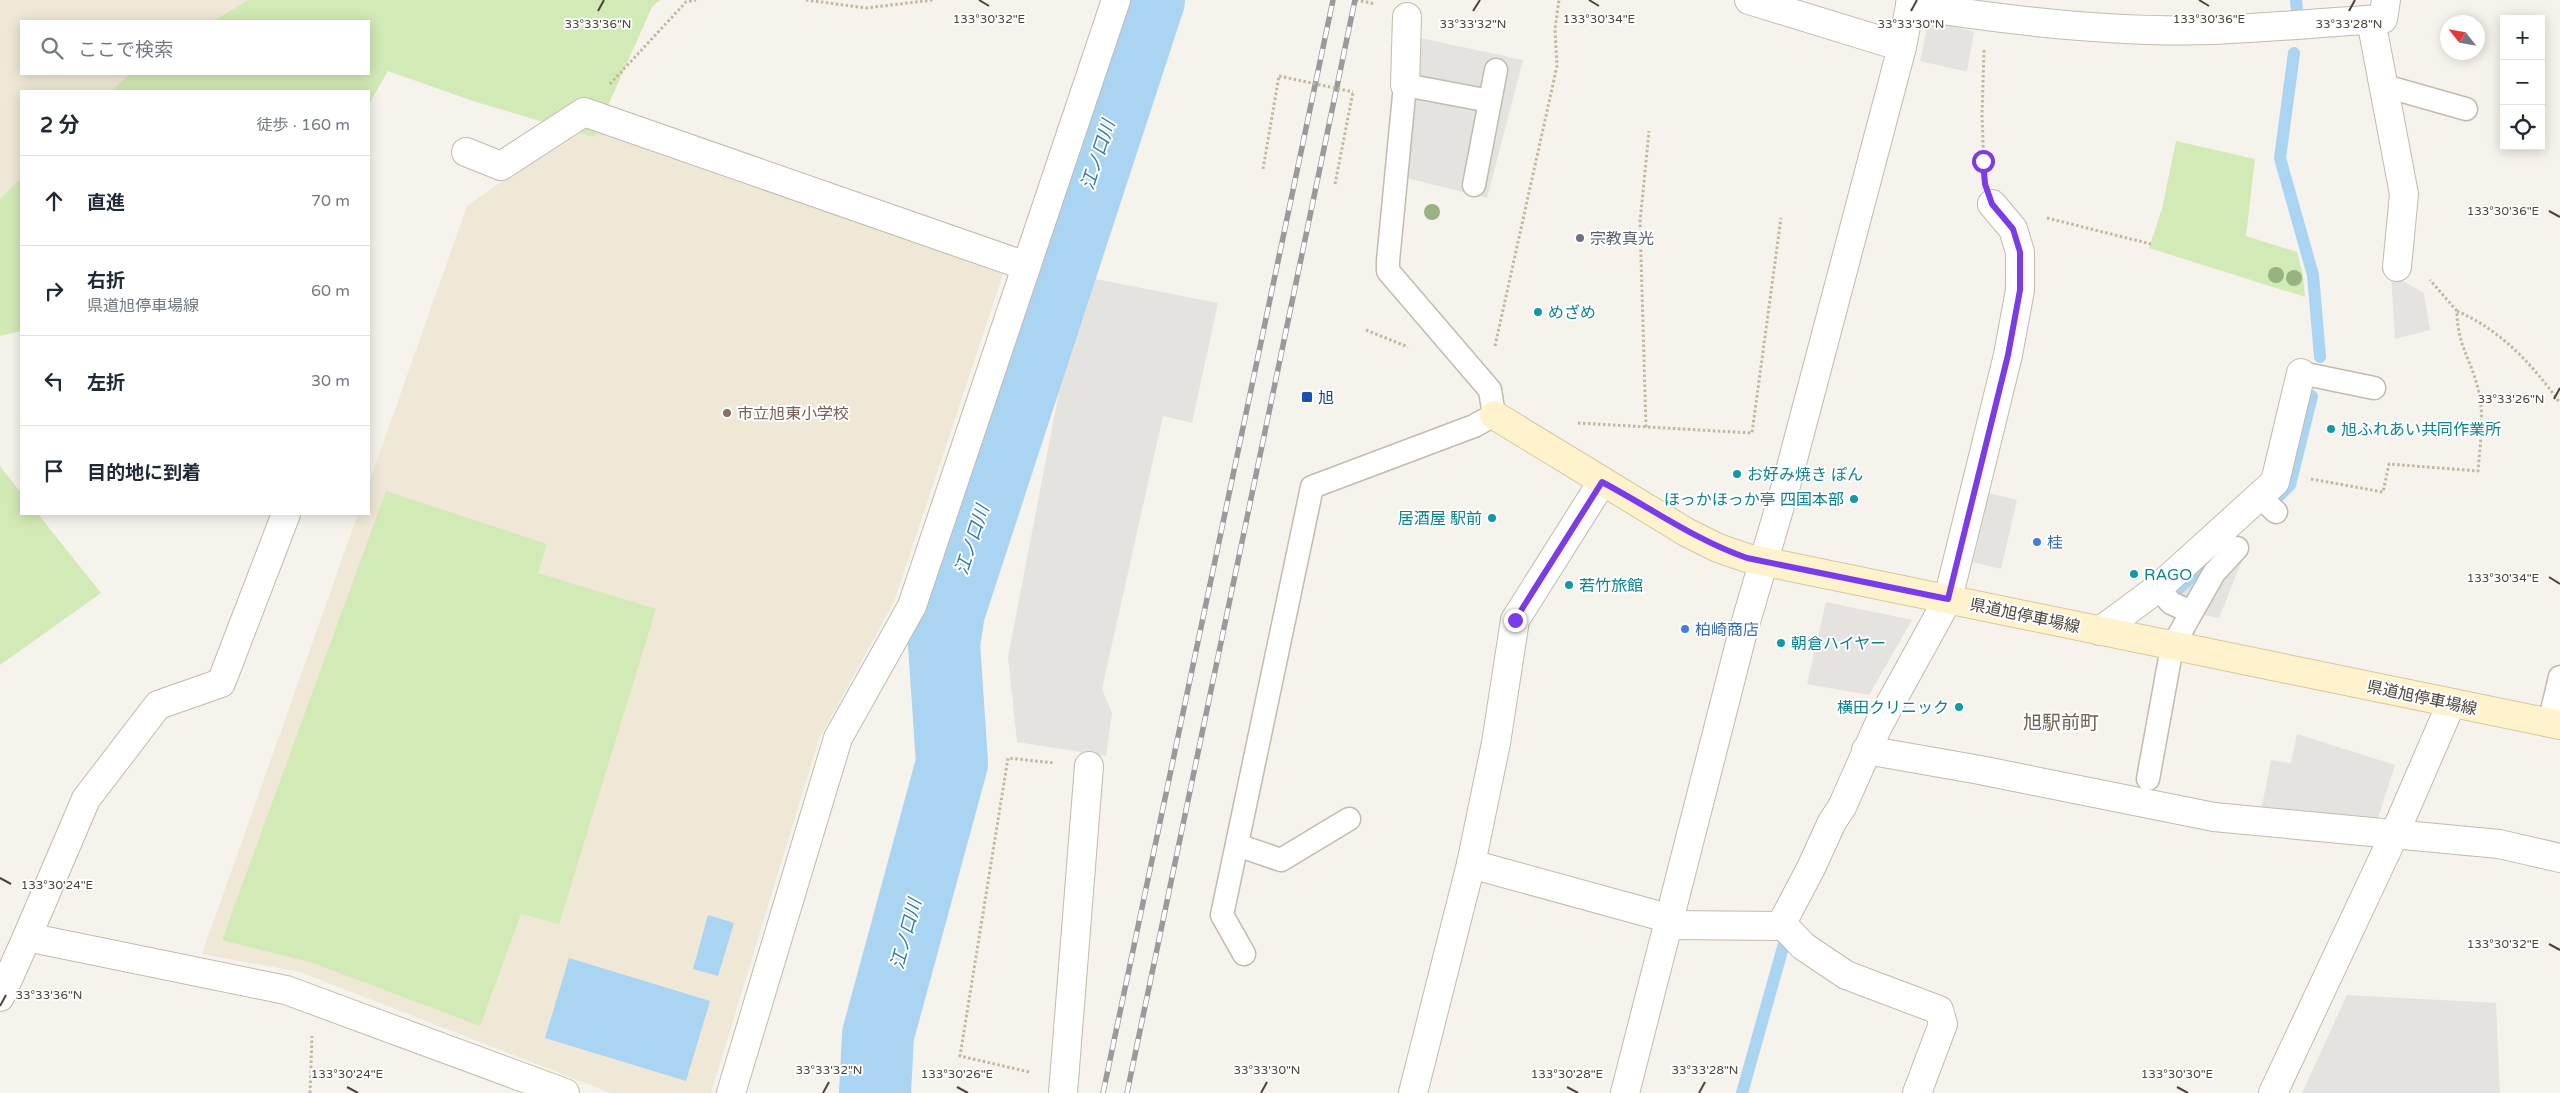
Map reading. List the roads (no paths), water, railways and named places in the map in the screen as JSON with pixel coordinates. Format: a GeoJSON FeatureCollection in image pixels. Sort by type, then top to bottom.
{"type":"FeatureCollection","features":[{"type":"Feature","properties":{"kind":"main road","name":"県道旭停車場線"},"geometry":{"type":"LineString","coordinates":[[1494,415],[1686,532],[1718,548],[1764,562],[2554,724]]}},
{"type":"Feature","properties":{"kind":"street"},"geometry":{"type":"LineString","coordinates":[[731,1093],[838,738],[912,606],[1116,0]]}},
{"type":"Feature","properties":{"kind":"street"},"geometry":{"type":"LineString","coordinates":[[1749,0],[1902,46]]}},
{"type":"Feature","properties":{"kind":"street"},"geometry":{"type":"LineString","coordinates":[[1624,1093],[1670,922],[1742,635],[1787,482],[1902,46],[1911,2],[1984,9],[2124,29],[2202,30],[2379,10],[2385,86],[2404,194],[2397,267]]}},
{"type":"Feature","properties":{"kind":"street"},"geometry":{"type":"LineString","coordinates":[[1405,85],[1407,17]]}},
{"type":"Feature","properties":{"kind":"street"},"geometry":{"type":"LineString","coordinates":[[466,152],[500,166],[584,112],[1026,266]]}},
{"type":"Feature","properties":{"kind":"street"},"geometry":{"type":"LineString","coordinates":[[1781,925],[1811,868],[1832,822],[1842,807],[1866,750],[1907,671],[1937,623],[1948,599],[2008,355],[2020,290],[2020,252],[2013,229],[1992,204]]}},
{"type":"Feature","properties":{"kind":"street"},"geometry":{"type":"LineString","coordinates":[[2100,631],[2164,596],[2206,566],[2267,504],[2275,482],[2301,373]]}},
{"type":"Feature","properties":{"kind":"street"},"geometry":{"type":"LineString","coordinates":[[1414,1093],[1471,864],[1496,743],[1515,620],[1602,482]]}},
{"type":"Feature","properties":{"kind":"street"},"geometry":{"type":"LineString","coordinates":[[0,998],[86,799],[158,705],[220,683],[286,515]]}},
{"type":"Feature","properties":{"kind":"street"},"geometry":{"type":"LineString","coordinates":[[2273,1093],[2395,833],[2451,704]]}},
{"type":"Feature","properties":{"kind":"street"},"geometry":{"type":"LineString","coordinates":[[1866,750],[1980,770],[2214,816],[2499,844],[2560,858]]}},
{"type":"Feature","properties":{"kind":"street"},"geometry":{"type":"LineString","coordinates":[[1064,1086],[1089,766]]}},
{"type":"Feature","properties":{"kind":"street"},"geometry":{"type":"LineString","coordinates":[[1471,864],[1670,922],[1781,925],[1803,946],[1846,975],[1939,1010],[1943,1024],[1916,1093]]}},
{"type":"Feature","properties":{"kind":"street"},"geometry":{"type":"LineString","coordinates":[[27,937],[286,990],[565,1093]]}},
{"type":"Feature","properties":{"kind":"lane"},"geometry":{"type":"LineString","coordinates":[[1474,184],[1496,70]]}},
{"type":"Feature","properties":{"kind":"lane"},"geometry":{"type":"LineString","coordinates":[[1244,954],[1222,915],[1312,487],[1474,426],[1494,415],[1490,390],[1388,271],[1405,85],[1490,101]]}},
{"type":"Feature","properties":{"kind":"lane"},"geometry":{"type":"LineString","coordinates":[[2385,86],[2466,109]]}},
{"type":"Feature","properties":{"kind":"lane"},"geometry":{"type":"LineString","coordinates":[[2301,373],[2374,388]]}},
{"type":"Feature","properties":{"kind":"lane"},"geometry":{"type":"LineString","coordinates":[[2148,778],[2172,647],[2191,612],[2206,566],[2237,548]]}},
{"type":"Feature","properties":{"kind":"lane"},"geometry":{"type":"LineString","coordinates":[[2164,596],[2191,612]]}},
{"type":"Feature","properties":{"kind":"lane"},"geometry":{"type":"LineString","coordinates":[[2554,724],[2560,677]]}},
{"type":"Feature","properties":{"kind":"lane"},"geometry":{"type":"LineString","coordinates":[[1237,844],[1281,860],[1349,819]]}},
{"type":"Feature","properties":{"kind":"water"},"geometry":{"type":"Polygon","coordinates":[[[708,915],[734,923],[718,976],[693,969],[708,915]]]}},
{"type":"Feature","properties":{"kind":"water"},"geometry":{"type":"Polygon","coordinates":[[[569,958],[710,1001],[686,1081],[545,1038],[569,958]]]}},
{"type":"Feature","properties":{"kind":"waterway","name":"江ノ口川"},"geometry":{"type":"LineString","coordinates":[[875,1093],[878,1035],[952,763],[944,644],[949,612],[1149,0]]}},
{"type":"Feature","properties":{"kind":"waterway"},"geometry":{"type":"LineString","coordinates":[[2296,0],[2297,12]]}},
{"type":"Feature","properties":{"kind":"waterway"},"geometry":{"type":"LineString","coordinates":[[2294,53],[2280,158],[2313,275],[2320,357]]}},
{"type":"Feature","properties":{"kind":"waterway"},"geometry":{"type":"LineString","coordinates":[[2275,500],[2290,485],[2312,396]]}},
{"type":"Feature","properties":{"kind":"waterway"},"geometry":{"type":"LineString","coordinates":[[2164,602],[2229,543]]}},
{"type":"Feature","properties":{"kind":"waterway"},"geometry":{"type":"LineString","coordinates":[[1742,1093],[1787,933]]}},
{"type":"Feature","properties":{"kind":"railway"},"geometry":{"type":"LineString","coordinates":[[1103,1093],[1333,0]]}},
{"type":"Feature","properties":{"kind":"railway"},"geometry":{"type":"LineString","coordinates":[[1127,1093],[1355,0]]}},
{"type":"Feature","properties":{"kind":"place","name":"宗教真光"},"geometry":{"type":"Point","coordinates":[1580,238]}},
{"type":"Feature","properties":{"kind":"place","name":"めざめ"},"geometry":{"type":"Point","coordinates":[1538,312]}},
{"type":"Feature","properties":{"kind":"place","name":"旭"},"geometry":{"type":"Point","coordinates":[1307,397]}},
{"type":"Feature","properties":{"kind":"place","name":"市立旭東小学校"},"geometry":{"type":"Point","coordinates":[727,413]}},
{"type":"Feature","properties":{"kind":"place","name":"旭ふれあい共同作業所"},"geometry":{"type":"Point","coordinates":[2331,429]}},
{"type":"Feature","properties":{"kind":"place","name":"お好み焼き ぽん"},"geometry":{"type":"Point","coordinates":[1737,474]}},
{"type":"Feature","properties":{"kind":"place","name":"ほっかほっか亭 四国本部"},"geometry":{"type":"Point","coordinates":[1854,499]}},
{"type":"Feature","properties":{"kind":"place","name":"居酒屋 駅前"},"geometry":{"type":"Point","coordinates":[1492,518]}},
{"type":"Feature","properties":{"kind":"place","name":"桂"},"geometry":{"type":"Point","coordinates":[2037,542]}},
{"type":"Feature","properties":{"kind":"place","name":"RAGO"},"geometry":{"type":"Point","coordinates":[2134,574]}},
{"type":"Feature","properties":{"kind":"place","name":"若竹旅館"},"geometry":{"type":"Point","coordinates":[1569,585]}},
{"type":"Feature","properties":{"kind":"place","name":"柏崎商店"},"geometry":{"type":"Point","coordinates":[1685,629]}},
{"type":"Feature","properties":{"kind":"place","name":"朝倉ハイヤー"},"geometry":{"type":"Point","coordinates":[1781,643]}},
{"type":"Feature","properties":{"kind":"place","name":"横田クリニック"},"geometry":{"type":"Point","coordinates":[1959,707]}},
{"type":"Feature","properties":{"kind":"district","name":"旭駅前町"},"geometry":{"type":"Point","coordinates":[2061,722]}}]}
